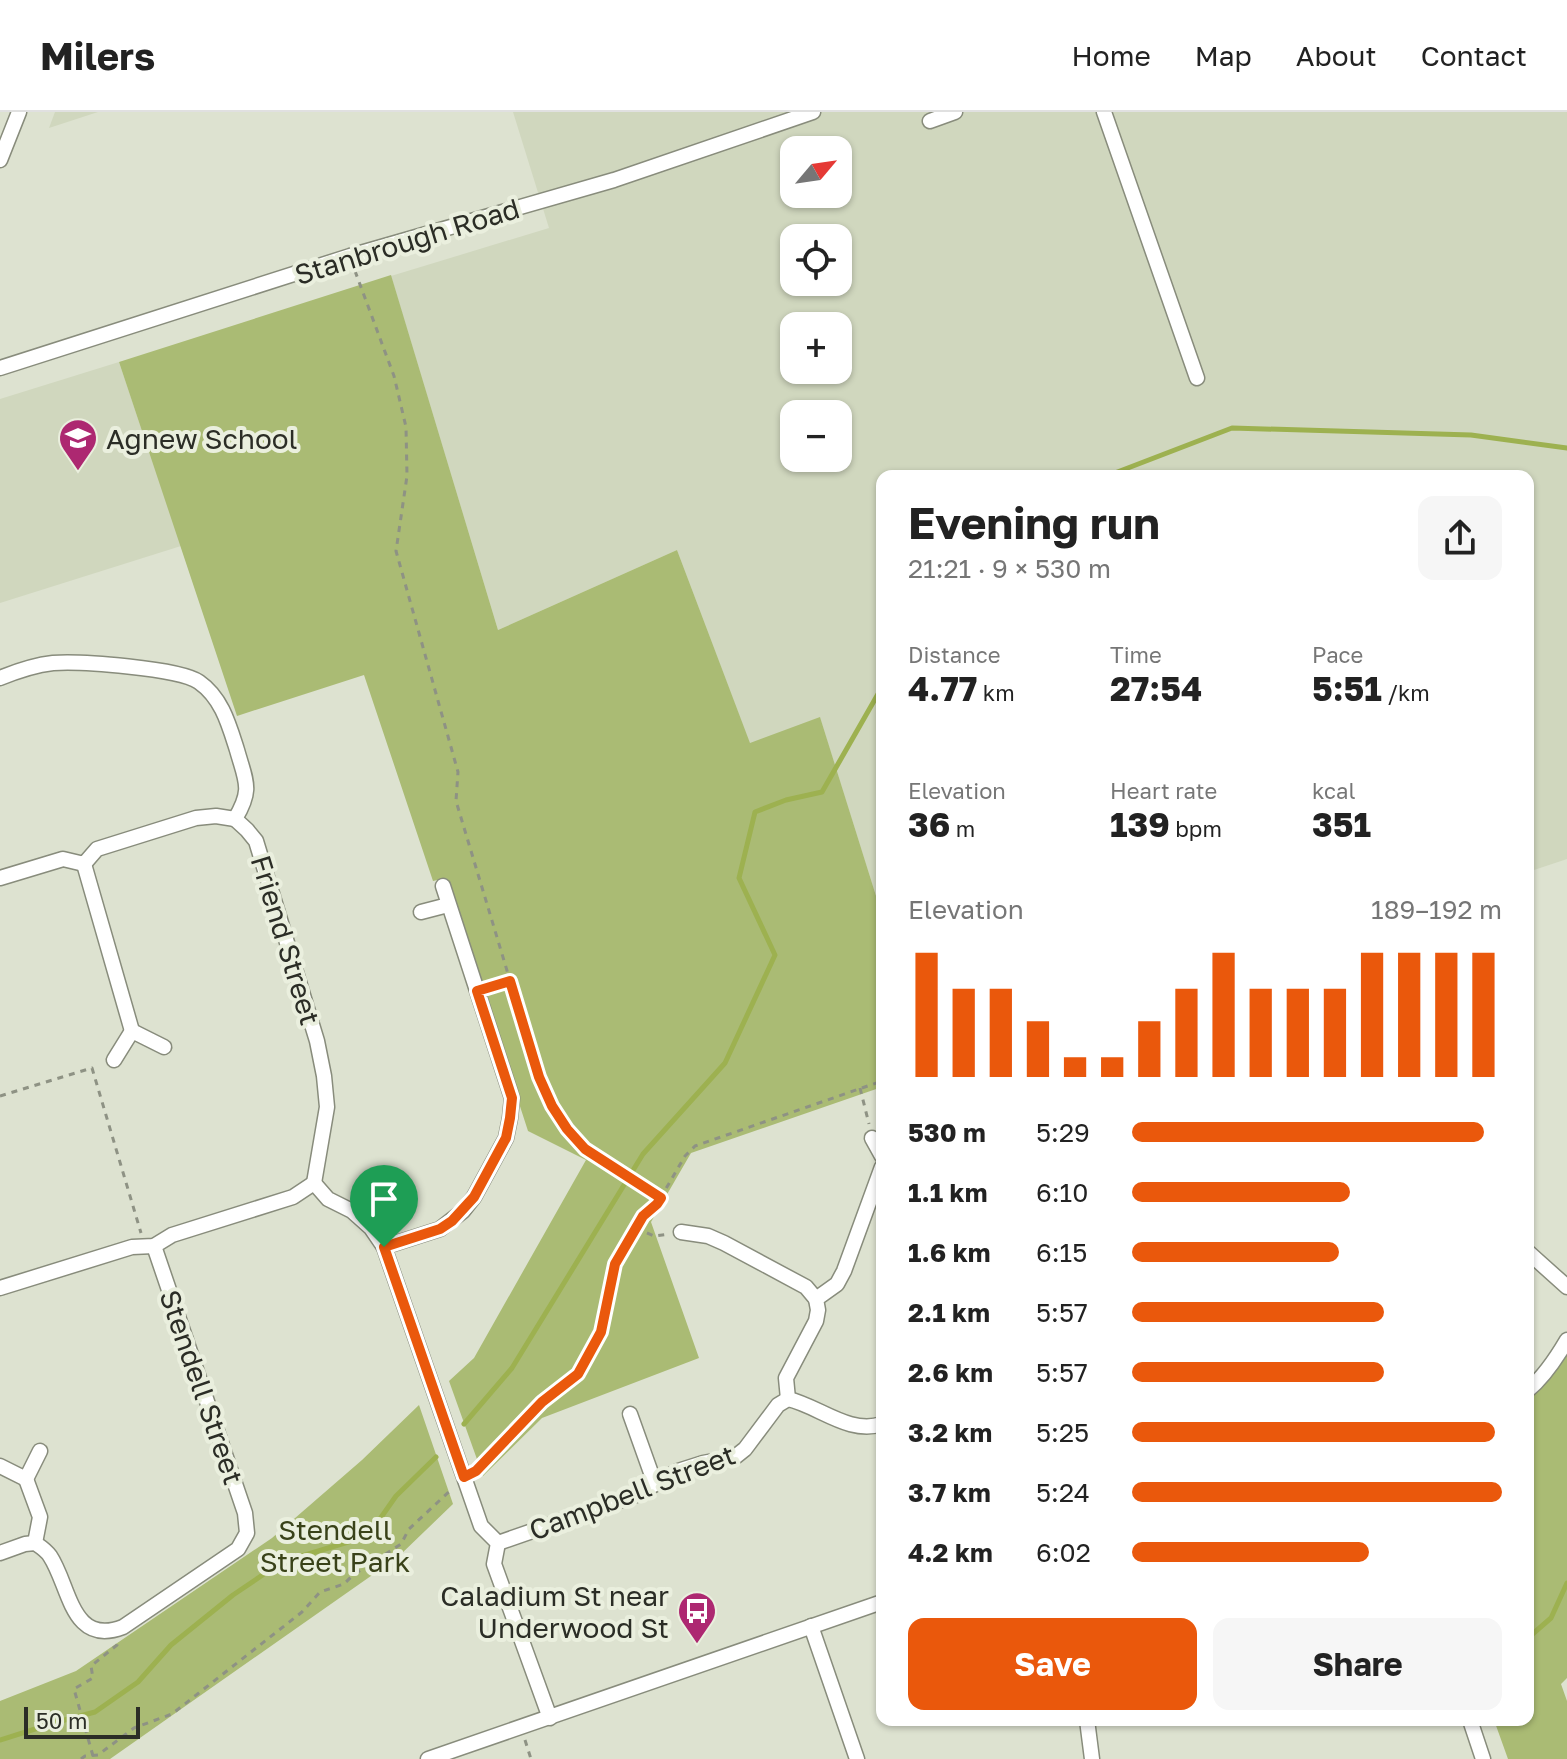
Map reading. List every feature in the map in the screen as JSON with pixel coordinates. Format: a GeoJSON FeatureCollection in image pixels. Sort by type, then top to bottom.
{"type":"FeatureCollection","features":[{"type":"Feature","properties":{"kind":"street"},"geometry":{"type":"LineString","coordinates":[[0,160],[19,112]]}},
{"type":"Feature","properties":{"kind":"street","name":"Stanbrough Road"},"geometry":{"type":"LineString","coordinates":[[0,368],[350,256],[614,180],[813,112]]}},
{"type":"Feature","properties":{"kind":"street"},"geometry":{"type":"LineString","coordinates":[[930,121],[955,112]]}},
{"type":"Feature","properties":{"kind":"street"},"geometry":{"type":"LineString","coordinates":[[1104,112],[1197,378]]}},
{"type":"Feature","properties":{"kind":"street"},"geometry":{"type":"LineString","coordinates":[[0,678],[52,663],[87,663],[173,673],[197,680],[214,695],[226,717],[247,782],[245,802],[235,819],[216,816],[196,818],[97,849],[84,864]]}},
{"type":"Feature","properties":{"kind":"street","name":"Friend Street"},"geometry":{"type":"LineString","coordinates":[[235,819],[256,841],[324,1076],[327,1107],[314,1183]]}},
{"type":"Feature","properties":{"kind":"street"},"geometry":{"type":"LineString","coordinates":[[0,878],[63,859],[84,864]]}},
{"type":"Feature","properties":{"kind":"street"},"geometry":{"type":"LineString","coordinates":[[84,864],[132,1031],[164,1047]]}},
{"type":"Feature","properties":{"kind":"street"},"geometry":{"type":"LineString","coordinates":[[384,1247],[440,1229],[452,1221],[474,1197],[506,1138],[510,1118],[512,1098],[443,886]]}},
{"type":"Feature","properties":{"kind":"street"},"geometry":{"type":"LineString","coordinates":[[421,912],[448,905]]}},
{"type":"Feature","properties":{"kind":"street"},"geometry":{"type":"LineString","coordinates":[[114,1060],[132,1031]]}},
{"type":"Feature","properties":{"kind":"street"},"geometry":{"type":"LineString","coordinates":[[872,1138],[876,1145]]}},
{"type":"Feature","properties":{"kind":"street"},"geometry":{"type":"LineString","coordinates":[[0,1288],[132,1247],[150,1247],[172,1235],[293,1197],[314,1183],[328,1199],[352,1211],[371,1228],[384,1247],[481,1526],[498,1543],[494,1564],[550,1718]]}},
{"type":"Feature","properties":{"kind":"street"},"geometry":{"type":"LineString","coordinates":[[816,1299],[837,1284],[844,1271],[876,1183]]}},
{"type":"Feature","properties":{"kind":"street"},"geometry":{"type":"LineString","coordinates":[[681,1232],[708,1236],[724,1243],[806,1287],[816,1299],[818,1310],[816,1321],[786,1378],[788,1399],[802,1402],[845,1423],[876,1426]]}},
{"type":"Feature","properties":{"kind":"street","name":"Stendell Street"},"geometry":{"type":"LineString","coordinates":[[123,1627],[238,1549],[247,1533],[245,1513],[150,1247]]}},
{"type":"Feature","properties":{"kind":"street"},"geometry":{"type":"LineString","coordinates":[[1534,1257],[1567,1287]]}},
{"type":"Feature","properties":{"kind":"street"},"geometry":{"type":"LineString","coordinates":[[1534,1385],[1567,1340]]}},
{"type":"Feature","properties":{"kind":"street","name":"Campbell Street"},"geometry":{"type":"LineString","coordinates":[[498,1543],[636,1495],[678,1471],[735,1457],[745,1449],[778,1405],[788,1399]]}},
{"type":"Feature","properties":{"kind":"street"},"geometry":{"type":"LineString","coordinates":[[630,1414],[655,1484]]}},
{"type":"Feature","properties":{"kind":"street"},"geometry":{"type":"LineString","coordinates":[[26,1479],[40,1451]]}},
{"type":"Feature","properties":{"kind":"street"},"geometry":{"type":"LineString","coordinates":[[0,1466],[26,1479],[40,1517],[35,1543]]}},
{"type":"Feature","properties":{"kind":"street"},"geometry":{"type":"LineString","coordinates":[[0,1553],[35,1543],[52,1559],[82,1621],[107,1633],[123,1627]]}},
{"type":"Feature","properties":{"kind":"street"},"geometry":{"type":"LineString","coordinates":[[428,1759],[876,1604]]}},
{"type":"Feature","properties":{"kind":"street"},"geometry":{"type":"LineString","coordinates":[[811,1626],[857,1759]]}},
{"type":"Feature","properties":{"kind":"street"},"geometry":{"type":"LineString","coordinates":[[1088,1726],[1092,1759]]}},
{"type":"Feature","properties":{"kind":"street"},"geometry":{"type":"LineString","coordinates":[[1472,1726],[1483,1759]]}},
{"type":"Feature","properties":{"kind":"path"},"geometry":{"type":"LineString","coordinates":[[350,256],[394,376],[406,427],[407,476],[396,551],[458,772],[456,801],[539,1077],[552,1106],[585,1149],[661,1198]]}},
{"type":"Feature","properties":{"kind":"path"},"geometry":{"type":"LineString","coordinates":[[477,991],[510,981]]}},
{"type":"Feature","properties":{"kind":"path"},"geometry":{"type":"LineString","coordinates":[[0,1096],[92,1068],[150,1247]]}},
{"type":"Feature","properties":{"kind":"path"},"geometry":{"type":"LineString","coordinates":[[81,1759],[85,1756],[97,1757],[134,1728],[172,1714],[302,1612],[320,1592],[344,1584],[401,1544],[409,1529],[464,1477],[476,1471],[542,1402],[578,1374],[601,1332],[615,1264],[643,1216],[657,1204],[685,1156],[695,1146],[876,1083]]}},
{"type":"Feature","properties":{"kind":"path"},"geometry":{"type":"LineString","coordinates":[[860,1088],[872,1138]]}},
{"type":"Feature","properties":{"kind":"path"},"geometry":{"type":"LineString","coordinates":[[636,1228],[654,1236],[681,1232]]}},
{"type":"Feature","properties":{"kind":"path"},"geometry":{"type":"LineString","coordinates":[[97,1757],[74,1689],[93,1678],[91,1666],[117,1645],[123,1627]]}},
{"type":"Feature","properties":{"kind":"path"},"geometry":{"type":"LineString","coordinates":[[521,1728],[531,1759]]}},
{"type":"Feature","properties":{"kind":"shaded area"},"geometry":{"type":"Polygon","coordinates":[[[55,112],[98,112],[49,128],[55,112]]]}},
{"type":"Feature","properties":{"kind":"shaded area"},"geometry":{"type":"Polygon","coordinates":[[[513,112],[1567,112],[1567,859],[1534,870],[1534,470],[876,470],[876,896],[820,718],[750,744],[677,550],[498,630],[391,276],[549,228],[513,112]]]}},
{"type":"Feature","properties":{"kind":"shaded area","name":"Agnew School"},"geometry":{"type":"Polygon","coordinates":[[[119,362],[181,546],[0,603],[0,399],[119,362]]]}},
{"type":"Feature","properties":{"kind":"green space"},"geometry":{"type":"Polygon","coordinates":[[[391,275],[498,630],[677,550],[750,743],[820,717],[876,896],[876,1089],[691,1153],[651,1222],[699,1358],[542,1418],[483,1476],[449,1381],[474,1358],[586,1160],[528,1131],[446,878],[433,881],[364,675],[237,716],[119,362],[391,275]]]}},
{"type":"Feature","properties":{"kind":"green space"},"geometry":{"type":"Polygon","coordinates":[[[1567,1346],[1567,1678],[1561,1684],[1567,1701],[1567,1759],[1508,1759],[1496,1726],[1534,1726],[1534,1393],[1567,1346]]]}},
{"type":"Feature","properties":{"kind":"green space","name":"Stendell Street Park"},"geometry":{"type":"Polygon","coordinates":[[[419,1405],[453,1504],[398,1557],[110,1759],[0,1759],[0,1701],[76,1671],[272,1538],[362,1460],[419,1405]]]}},
{"type":"Feature","properties":{"kind":"waterway"},"geometry":{"type":"LineString","coordinates":[[1123,470],[1232,428],[1471,435],[1567,448]]}},
{"type":"Feature","properties":{"kind":"waterway"},"geometry":{"type":"LineString","coordinates":[[464,1424],[512,1368],[643,1154],[725,1063],[775,955],[739,878],[755,812],[786,800],[822,792],[876,698]]}},
{"type":"Feature","properties":{"kind":"waterway"},"geometry":{"type":"LineString","coordinates":[[0,1740],[95,1712],[138,1682],[171,1645],[233,1595],[282,1562],[368,1536],[396,1496],[436,1457]]}},
{"type":"Feature","properties":{"kind":"waterway"},"geometry":{"type":"LineString","coordinates":[[1534,1633],[1551,1618],[1567,1583]]}},
{"type":"Feature","properties":{"kind":"place","name":"Agnew School"},"geometry":{"type":"Point","coordinates":[78,472]}},
{"type":"Feature","properties":{"kind":"place","name":"Caladium St near Underwood St"},"geometry":{"type":"Point","coordinates":[697,1645]}},
{"type":"Feature","properties":{"kind":"route"},"geometry":{"type":"LineString","coordinates":[[510,981],[539,1077],[567,1129],[585,1149],[661,1198],[643,1216],[615,1264],[601,1332],[578,1374],[542,1402],[476,1471],[464,1477],[384,1247],[440,1229],[452,1221],[474,1197],[506,1138],[512,1098],[477,991],[510,981]]}}]}
